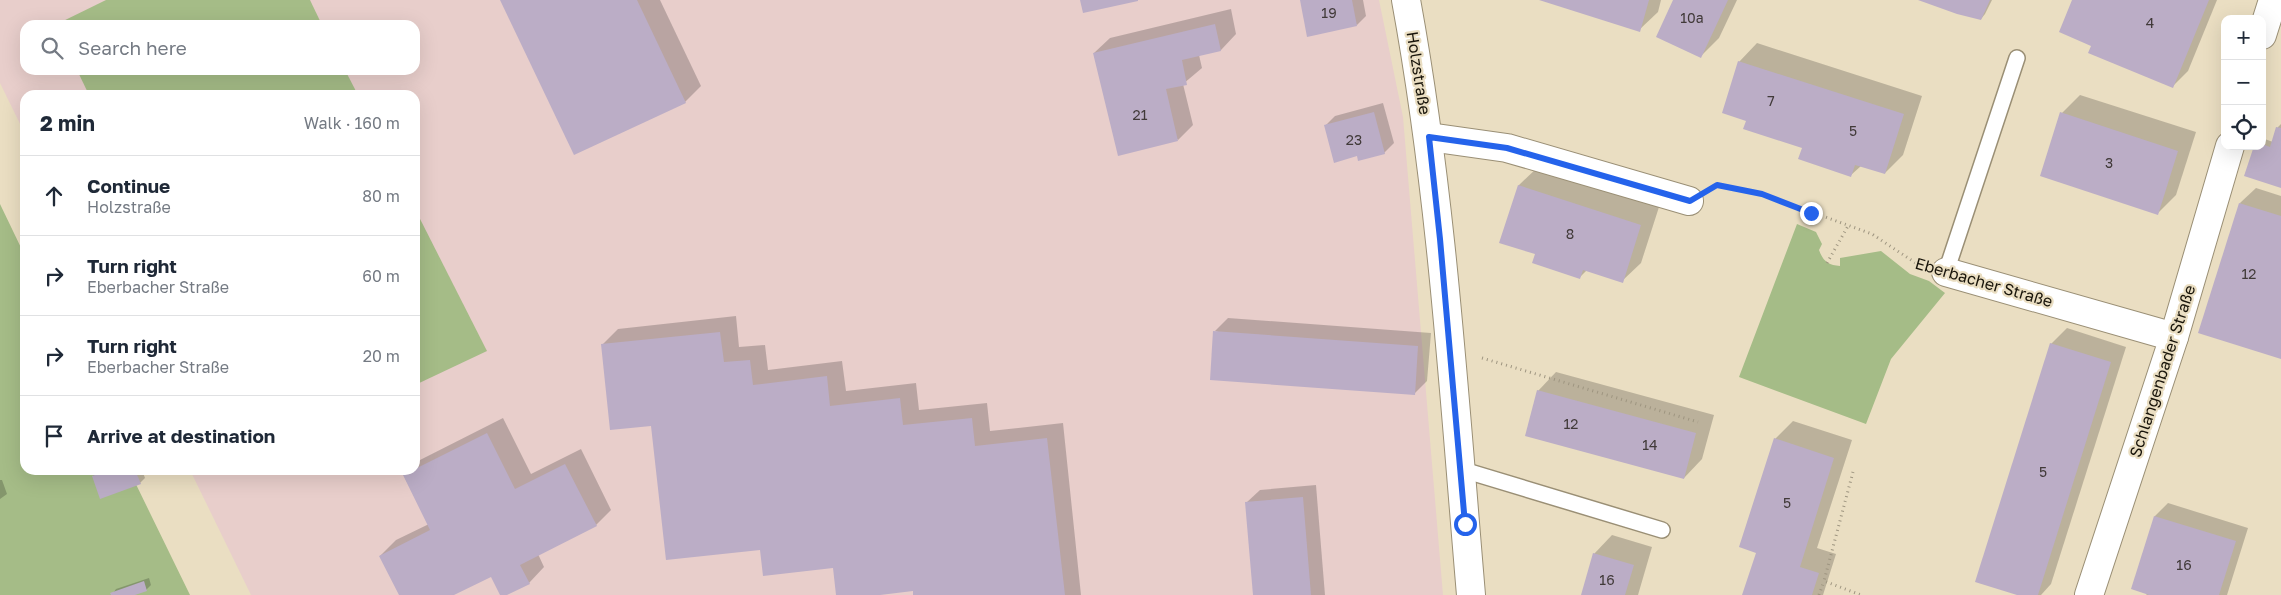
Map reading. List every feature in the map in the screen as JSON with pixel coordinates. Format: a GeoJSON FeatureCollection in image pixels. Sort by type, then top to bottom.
{"type":"FeatureCollection","features":[{"type":"Feature","properties":{"kind":"street","name":"Holzstraße"},"geometry":{"type":"LineString","coordinates":[[1406,0],[1429,137],[1440,239],[1471,595]]}},
{"type":"Feature","properties":{"kind":"street"},"geometry":{"type":"LineString","coordinates":[[2266,22],[2273,0]]}},
{"type":"Feature","properties":{"kind":"street"},"geometry":{"type":"LineString","coordinates":[[1429,137],[1507,148],[1690,201]]}},
{"type":"Feature","properties":{"kind":"street","name":"Schlangenbader Straße"},"geometry":{"type":"LineString","coordinates":[[2089,595],[2174,337],[2229,150]]}},
{"type":"Feature","properties":{"kind":"street","name":"Eberbacher Straße"},"geometry":{"type":"LineString","coordinates":[[1946,272],[2174,337]]}},
{"type":"Feature","properties":{"kind":"lane"},"geometry":{"type":"LineString","coordinates":[[1946,272],[2017,58]]}},
{"type":"Feature","properties":{"kind":"lane"},"geometry":{"type":"LineString","coordinates":[[1460,469],[1662,530]]}},
{"type":"Feature","properties":{"kind":"path","name":"Eberbacher Straße"},"geometry":{"type":"LineString","coordinates":[[1690,201],[1717,185],[1762,194],[1872,234],[1912,262],[1946,272]]}},
{"type":"Feature","properties":{"kind":"path"},"geometry":{"type":"LineString","coordinates":[[1827,263],[1848,226]]}},
{"type":"Feature","properties":{"kind":"path"},"geometry":{"type":"LineString","coordinates":[[1482,358],[1698,422]]}},
{"type":"Feature","properties":{"kind":"path"},"geometry":{"type":"LineString","coordinates":[[1820,595],[1854,472]]}},
{"type":"Feature","properties":{"kind":"path"},"geometry":{"type":"LineString","coordinates":[[1824,581],[1861,595]]}},
{"type":"Feature","properties":{"kind":"shaded area"},"geometry":{"type":"Polygon","coordinates":[[[0,0],[1379,0],[1403,117],[1443,595],[251,595],[192,475],[420,475],[420,90],[20,90],[20,124],[0,83],[0,0]]]}},
{"type":"Feature","properties":{"kind":"green space"},"geometry":{"type":"Polygon","coordinates":[[[106,0],[310,0],[320,20],[65,20],[106,0]]]}},
{"type":"Feature","properties":{"kind":"green space"},"geometry":{"type":"Polygon","coordinates":[[[79,75],[348,75],[355,90],[87,90],[79,75]]]}},
{"type":"Feature","properties":{"kind":"green space"},"geometry":{"type":"Polygon","coordinates":[[[0,204],[20,246],[20,475],[131,475],[190,595],[0,595],[0,204]]]}},
{"type":"Feature","properties":{"kind":"green space"},"geometry":{"type":"Polygon","coordinates":[[[420,219],[487,351],[420,383],[420,219]]]}},
{"type":"Feature","properties":{"kind":"green space"},"geometry":{"type":"Polygon","coordinates":[[[1797,224],[1816,232],[1822,244],[1819,250],[1824,260],[1832,265],[1840,266],[1840,258],[1881,251],[1910,274],[1929,281],[1945,293],[1891,359],[1866,424],[1739,377],[1797,224]]]}},
{"type":"Feature","properties":{"kind":"building"},"geometry":{"type":"Polygon","coordinates":[[[500,0],[637,0],[686,103],[574,155],[500,0]]]}},
{"type":"Feature","properties":{"kind":"building"},"geometry":{"type":"Polygon","coordinates":[[[1080,0],[1138,0],[1138,1],[1083,13],[1080,0]]]}},
{"type":"Feature","properties":{"kind":"building"},"geometry":{"type":"Polygon","coordinates":[[[1300,0],[1352,0],[1357,26],[1307,37],[1300,0]]]}},
{"type":"Feature","properties":{"kind":"building"},"geometry":{"type":"Polygon","coordinates":[[[1539,0],[1649,0],[1640,32],[1539,0]]]}},
{"type":"Feature","properties":{"kind":"building"},"geometry":{"type":"Polygon","coordinates":[[[1673,0],[1728,0],[1701,58],[1656,37],[1673,0]]]}},
{"type":"Feature","properties":{"kind":"building"},"geometry":{"type":"Polygon","coordinates":[[[1918,0],[1990,0],[1981,20],[1957,14],[1918,0]]]}},
{"type":"Feature","properties":{"kind":"building"},"geometry":{"type":"Polygon","coordinates":[[[2072,0],[2209,0],[2173,88],[2088,53],[2091,46],[2059,32],[2072,0]]]}},
{"type":"Feature","properties":{"kind":"building"},"geometry":{"type":"Polygon","coordinates":[[[1215,24],[1221,51],[1182,60],[1187,85],[1166,89],[1178,141],[1118,156],[1093,53],[1215,24]]]}},
{"type":"Feature","properties":{"kind":"building"},"geometry":{"type":"Polygon","coordinates":[[[1738,61],[1904,114],[1885,174],[1855,165],[1851,177],[1798,159],[1802,148],[1743,129],[1746,121],[1722,113],[1738,61]]]}},
{"type":"Feature","properties":{"kind":"building"},"geometry":{"type":"Polygon","coordinates":[[[1374,112],[1385,154],[1358,161],[1357,156],[1334,163],[1324,125],[1374,112]]]}},
{"type":"Feature","properties":{"kind":"building"},"geometry":{"type":"Polygon","coordinates":[[[2060,112],[2178,151],[2158,215],[2040,176],[2060,112]]]}},
{"type":"Feature","properties":{"kind":"building"},"geometry":{"type":"Polygon","coordinates":[[[2276,127],[2281,128],[2281,188],[2244,176],[2253,150],[2266,150],[2266,146],[2270,147],[2276,127]]]}},
{"type":"Feature","properties":{"kind":"building"},"geometry":{"type":"Polygon","coordinates":[[[1518,185],[1641,225],[1623,283],[1583,270],[1580,279],[1532,263],[1535,254],[1499,243],[1518,185]]]}},
{"type":"Feature","properties":{"kind":"building"},"geometry":{"type":"Polygon","coordinates":[[[2239,203],[2281,216],[2281,359],[2198,333],[2239,203]]]}},
{"type":"Feature","properties":{"kind":"building"},"geometry":{"type":"Polygon","coordinates":[[[1213,331],[1418,346],[1415,395],[1210,380],[1213,331]]]}},
{"type":"Feature","properties":{"kind":"building"},"geometry":{"type":"Polygon","coordinates":[[[720,332],[724,362],[750,360],[753,385],[827,376],[830,406],[900,398],[903,425],[972,418],[975,446],[1047,438],[1065,595],[913,595],[913,591],[880,595],[836,595],[833,568],[763,576],[760,550],[666,560],[651,426],[610,430],[601,344],[720,332]]]}},
{"type":"Feature","properties":{"kind":"building"},"geometry":{"type":"Polygon","coordinates":[[[2050,343],[2111,362],[2038,595],[2017,595],[1975,582],[2050,343]]]}},
{"type":"Feature","properties":{"kind":"building"},"geometry":{"type":"Polygon","coordinates":[[[1537,390],[1696,433],[1684,479],[1525,436],[1537,390]]]}},
{"type":"Feature","properties":{"kind":"building"},"geometry":{"type":"Polygon","coordinates":[[[487,433],[515,489],[565,464],[597,526],[520,565],[530,584],[507,595],[500,595],[491,577],[454,595],[399,595],[379,556],[430,530],[403,475],[420,475],[420,466],[487,433]]]}},
{"type":"Feature","properties":{"kind":"building"},"geometry":{"type":"Polygon","coordinates":[[[1774,438],[1834,458],[1800,567],[1819,573],[1812,595],[1742,595],[1756,553],[1739,547],[1774,438]]]}},
{"type":"Feature","properties":{"kind":"building"},"geometry":{"type":"Polygon","coordinates":[[[137,475],[141,484],[100,499],[92,476],[137,475]]]}},
{"type":"Feature","properties":{"kind":"building"},"geometry":{"type":"Polygon","coordinates":[[[1303,497],[1311,595],[1253,595],[1245,502],[1303,497]]]}},
{"type":"Feature","properties":{"kind":"building"},"geometry":{"type":"Polygon","coordinates":[[[2154,516],[2236,541],[2219,595],[2149,595],[2131,589],[2154,516]]]}},
{"type":"Feature","properties":{"kind":"building"},"geometry":{"type":"Polygon","coordinates":[[[1593,553],[1634,565],[1625,595],[1581,595],[1593,553]]]}},
{"type":"Feature","properties":{"kind":"building"},"geometry":{"type":"Polygon","coordinates":[[[144,581],[147,591],[135,595],[111,595],[110,593],[144,581]]]}},
{"type":"Feature","properties":{"kind":"route"},"geometry":{"type":"LineString","coordinates":[[1465,524],[1440,239],[1429,137],[1507,148],[1690,201],[1717,185],[1762,194],[1811,213]]}}]}
